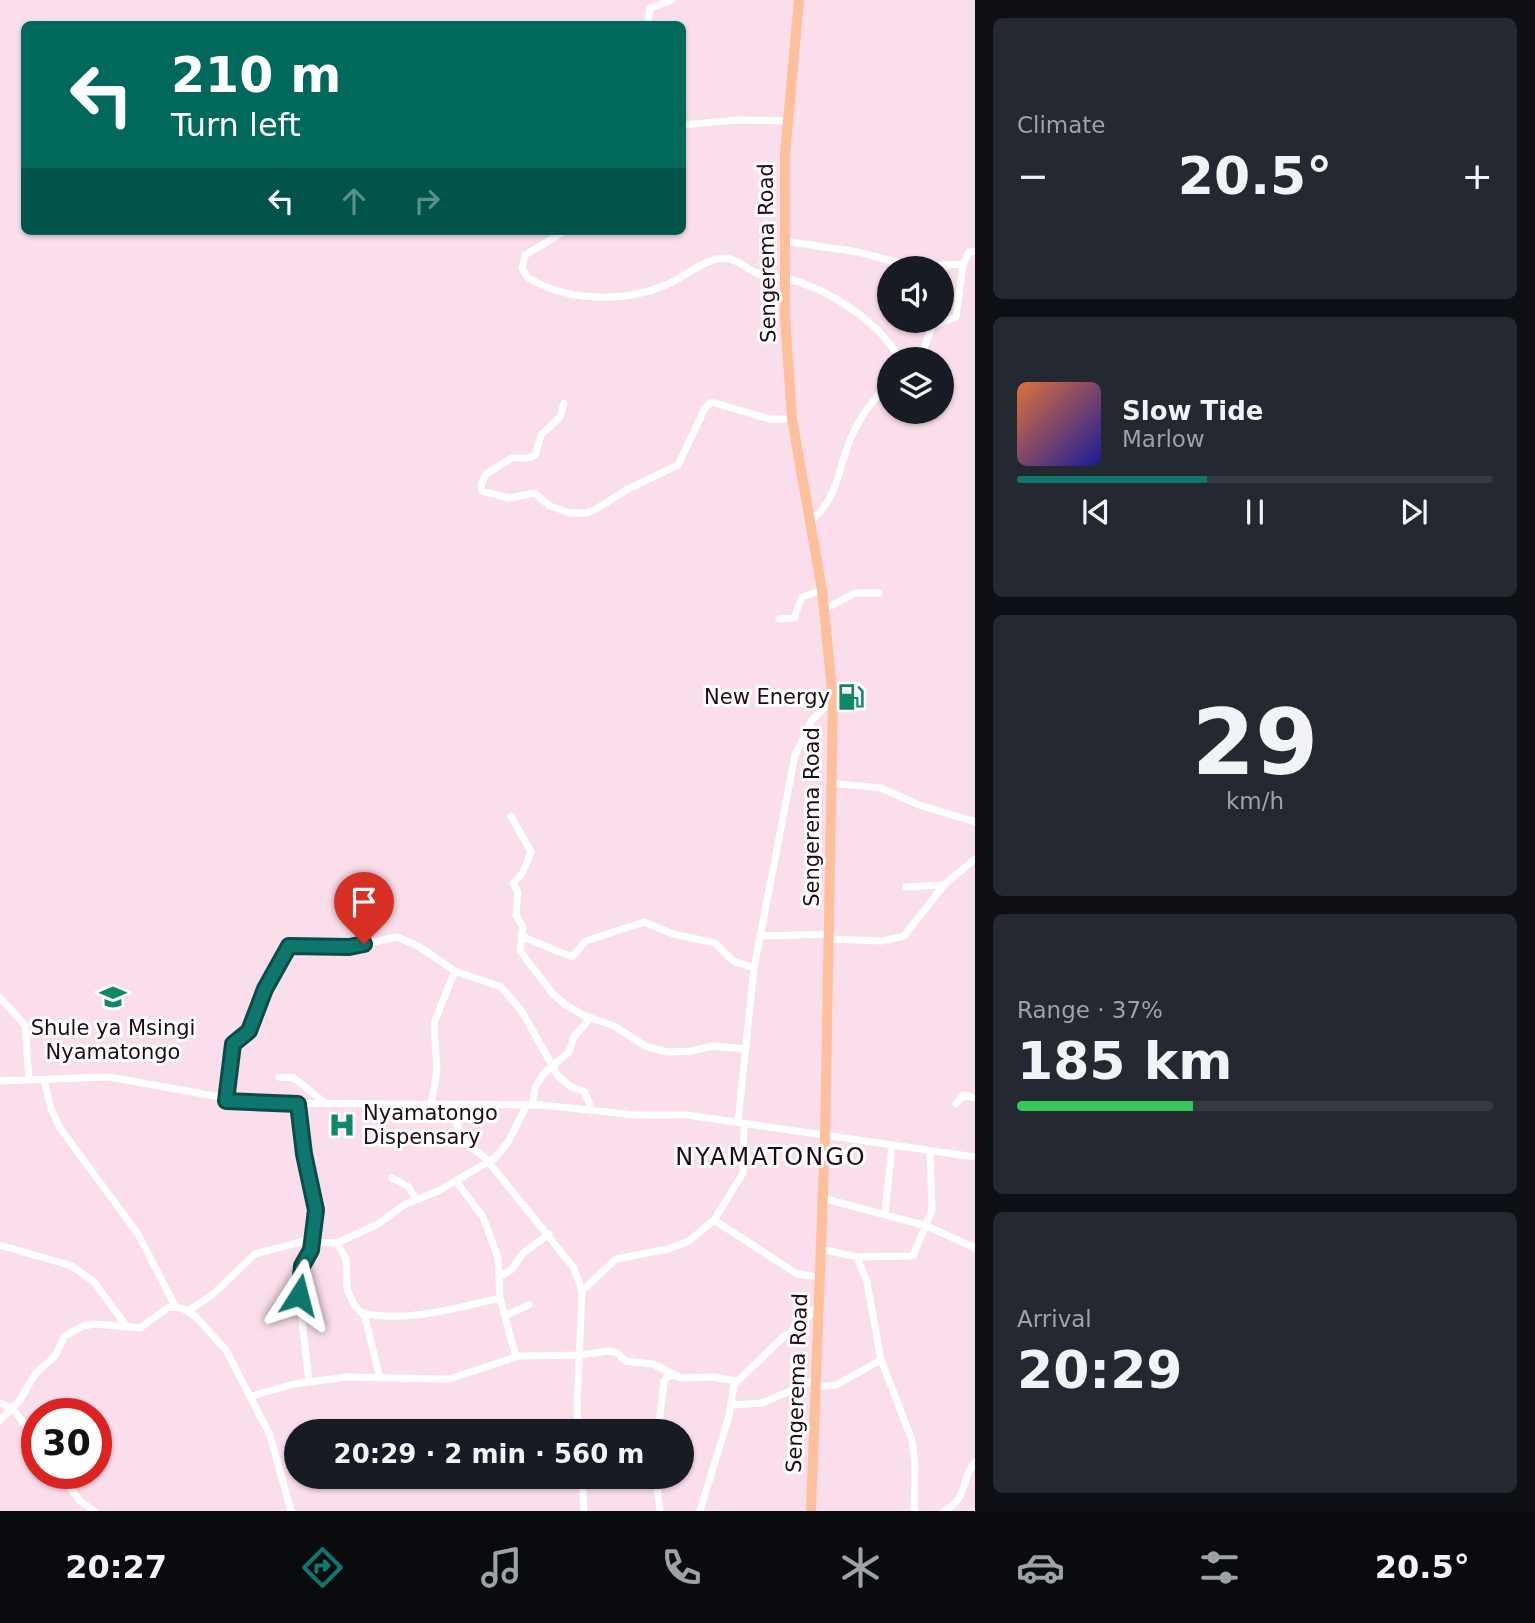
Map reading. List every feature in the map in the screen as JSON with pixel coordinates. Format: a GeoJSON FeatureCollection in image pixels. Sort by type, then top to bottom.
{"type":"FeatureCollection","features":[{"type":"Feature","properties":{"kind":"main road","name":"Sengerema Road"},"geometry":{"type":"LineString","coordinates":[[799,0],[787,121],[784,241],[792,419],[825,609],[833,700],[825,1136],[811,1511]]}},
{"type":"Feature","properties":{"kind":"street"},"geometry":{"type":"LineString","coordinates":[[648,21],[650,8],[672,0]]}},
{"type":"Feature","properties":{"kind":"street"},"geometry":{"type":"LineString","coordinates":[[686,124],[737,120],[787,121]]}},
{"type":"Feature","properties":{"kind":"street"},"geometry":{"type":"LineString","coordinates":[[558,235],[525,255],[522,268],[528,278],[591,297],[627,297],[655,289],[706,263],[725,258],[741,263],[758,274],[786,278],[843,301],[892,347]]}},
{"type":"Feature","properties":{"kind":"street"},"geometry":{"type":"LineString","coordinates":[[784,241],[858,252],[916,267],[963,264]]}},
{"type":"Feature","properties":{"kind":"street"},"geometry":{"type":"LineString","coordinates":[[925,347],[932,326],[956,317],[963,264],[969,252],[975,251]]}},
{"type":"Feature","properties":{"kind":"street"},"geometry":{"type":"LineString","coordinates":[[810,522],[827,506],[850,440],[866,407],[877,395]]}},
{"type":"Feature","properties":{"kind":"street"},"geometry":{"type":"LineString","coordinates":[[564,403],[560,417],[541,435],[535,455],[529,458],[512,458],[486,474],[481,485],[482,491],[509,498],[534,493],[550,506],[570,513],[587,513],[625,490],[678,465],[705,408],[711,402],[770,419],[792,419]]}},
{"type":"Feature","properties":{"kind":"street"},"geometry":{"type":"LineString","coordinates":[[779,618],[794,618],[802,597],[822,590]]}},
{"type":"Feature","properties":{"kind":"street"},"geometry":{"type":"LineString","coordinates":[[825,609],[855,593],[879,593]]}},
{"type":"Feature","properties":{"kind":"street"},"geometry":{"type":"LineString","coordinates":[[583,1291],[616,1259],[668,1249],[689,1241],[714,1220],[743,1173],[741,1123],[754,968],[794,755],[812,720],[833,700]]}},
{"type":"Feature","properties":{"kind":"street"},"geometry":{"type":"LineString","coordinates":[[830,783],[881,788],[919,806],[975,822]]}},
{"type":"Feature","properties":{"kind":"street"},"geometry":{"type":"LineString","coordinates":[[511,816],[531,852],[522,874],[513,883],[519,892],[516,915],[522,923],[519,947],[524,959],[558,998],[590,1018],[614,1026],[643,1045],[668,1052],[692,1051],[713,1046],[746,1049]]}},
{"type":"Feature","properties":{"kind":"street"},"geometry":{"type":"LineString","coordinates":[[760,936],[882,941],[904,936],[944,885],[975,859]]}},
{"type":"Feature","properties":{"kind":"street"},"geometry":{"type":"LineString","coordinates":[[906,887],[944,885]]}},
{"type":"Feature","properties":{"kind":"street"},"geometry":{"type":"LineString","coordinates":[[521,936],[572,957],[586,941],[644,922],[673,934],[715,943],[733,961],[754,968]]}},
{"type":"Feature","properties":{"kind":"street"},"geometry":{"type":"LineString","coordinates":[[226,1101],[233,1044],[249,1031],[265,989],[290,945],[349,947],[397,937],[455,971],[505,989],[521,1010],[551,1066],[563,1081],[585,1091],[591,1108]]}},
{"type":"Feature","properties":{"kind":"street"},"geometry":{"type":"LineString","coordinates":[[431,1103],[438,1071],[434,1023],[455,971]]}},
{"type":"Feature","properties":{"kind":"street"},"geometry":{"type":"LineString","coordinates":[[0,998],[24,1022],[29,1080]]}},
{"type":"Feature","properties":{"kind":"street"},"geometry":{"type":"LineString","coordinates":[[188,1311],[212,1295],[255,1254],[312,1241],[337,1243],[378,1224],[415,1199],[456,1181],[499,1154],[530,1105],[535,1088],[551,1066],[569,1052],[574,1037],[590,1018]]}},
{"type":"Feature","properties":{"kind":"street"},"geometry":{"type":"LineString","coordinates":[[0,1081],[91,1076],[121,1078],[226,1101],[328,1105],[530,1105],[591,1108],[636,1115],[687,1115],[975,1157]]}},
{"type":"Feature","properties":{"kind":"street"},"geometry":{"type":"LineString","coordinates":[[279,1077],[294,1078],[328,1105]]}},
{"type":"Feature","properties":{"kind":"street"},"geometry":{"type":"LineString","coordinates":[[44,1080],[58,1124],[143,1241],[175,1306],[188,1311],[226,1350],[270,1435],[291,1511]]}},
{"type":"Feature","properties":{"kind":"street"},"geometry":{"type":"LineString","coordinates":[[956,1104],[963,1095],[975,1098]]}},
{"type":"Feature","properties":{"kind":"street"},"geometry":{"type":"LineString","coordinates":[[298,1104],[304,1154],[315,1204],[311,1252],[302,1266],[299,1295],[309,1382]]}},
{"type":"Feature","properties":{"kind":"street"},"geometry":{"type":"LineString","coordinates":[[443,1105],[455,1116],[461,1138],[487,1160],[574,1268],[583,1291],[577,1419]]}},
{"type":"Feature","properties":{"kind":"street"},"geometry":{"type":"LineString","coordinates":[[885,1214],[892,1146]]}},
{"type":"Feature","properties":{"kind":"street"},"geometry":{"type":"LineString","coordinates":[[821,1249],[857,1257],[909,1258],[915,1253],[927,1226],[933,1201],[930,1151]]}},
{"type":"Feature","properties":{"kind":"street"},"geometry":{"type":"LineString","coordinates":[[392,1178],[409,1187],[415,1199]]}},
{"type":"Feature","properties":{"kind":"street"},"geometry":{"type":"LineString","coordinates":[[456,1181],[483,1217],[498,1258],[500,1298],[516,1357]]}},
{"type":"Feature","properties":{"kind":"street"},"geometry":{"type":"LineString","coordinates":[[822,1198],[927,1226],[975,1248]]}},
{"type":"Feature","properties":{"kind":"street"},"geometry":{"type":"LineString","coordinates":[[714,1220],[797,1274],[820,1277]]}},
{"type":"Feature","properties":{"kind":"street"},"geometry":{"type":"LineString","coordinates":[[500,1276],[512,1269],[523,1253],[549,1234]]}},
{"type":"Feature","properties":{"kind":"street"},"geometry":{"type":"LineString","coordinates":[[337,1243],[346,1259],[347,1289],[355,1306],[363,1312],[382,1316],[426,1312],[500,1298]]}},
{"type":"Feature","properties":{"kind":"street"},"geometry":{"type":"LineString","coordinates":[[0,1245],[72,1266],[94,1282],[125,1324]]}},
{"type":"Feature","properties":{"kind":"street"},"geometry":{"type":"LineString","coordinates":[[857,1257],[867,1282],[881,1360],[912,1440],[915,1511]]}},
{"type":"Feature","properties":{"kind":"street"},"geometry":{"type":"LineString","coordinates":[[700,1511],[737,1381],[783,1337],[804,1322],[818,1304]]}},
{"type":"Feature","properties":{"kind":"street"},"geometry":{"type":"LineString","coordinates":[[506,1315],[529,1305]]}},
{"type":"Feature","properties":{"kind":"street"},"geometry":{"type":"LineString","coordinates":[[0,1420],[13,1409],[35,1374],[55,1356],[65,1336],[83,1326],[125,1324],[145,1327],[160,1313],[175,1306]]}},
{"type":"Feature","properties":{"kind":"street"},"geometry":{"type":"LineString","coordinates":[[363,1312],[379,1375]]}},
{"type":"Feature","properties":{"kind":"street"},"geometry":{"type":"LineString","coordinates":[[252,1396],[309,1382],[379,1375],[449,1379],[516,1357],[612,1351],[625,1361],[653,1364],[681,1378],[713,1377],[737,1381]]}},
{"type":"Feature","properties":{"kind":"street"},"geometry":{"type":"LineString","coordinates":[[732,1405],[762,1403],[815,1380],[819,1387],[830,1387],[881,1360]]}},
{"type":"Feature","properties":{"kind":"street"},"geometry":{"type":"LineString","coordinates":[[660,1419],[664,1381],[667,1377],[676,1375]]}},
{"type":"Feature","properties":{"kind":"street"},"geometry":{"type":"LineString","coordinates":[[0,1403],[13,1409],[21,1420]]}},
{"type":"Feature","properties":{"kind":"street"},"geometry":{"type":"LineString","coordinates":[[944,1511],[963,1495],[975,1463]]}},
{"type":"Feature","properties":{"kind":"street"},"geometry":{"type":"LineString","coordinates":[[71,1489],[80,1501],[94,1511]]}},
{"type":"Feature","properties":{"kind":"street"},"geometry":{"type":"LineString","coordinates":[[583,1489],[584,1511]]}},
{"type":"Feature","properties":{"kind":"street"},"geometry":{"type":"LineString","coordinates":[[657,1489],[660,1511]]}},
{"type":"Feature","properties":{"kind":"place","name":"New Energy"},"geometry":{"type":"Point","coordinates":[851,697]}},
{"type":"Feature","properties":{"kind":"place","name":"Shule ya Msingi Nyamatongo"},"geometry":{"type":"Point","coordinates":[113,997]}},
{"type":"Feature","properties":{"kind":"place","name":"Nyamatongo Dispensary"},"geometry":{"type":"Point","coordinates":[342,1125]}},
{"type":"Feature","properties":{"kind":"district","name":"NYAMATONGO"},"geometry":{"type":"Point","coordinates":[771,1157]}},
{"type":"Feature","properties":{"kind":"route"},"geometry":{"type":"LineString","coordinates":[[299,1295],[302,1266],[311,1250],[316,1210],[304,1154],[298,1104],[226,1101],[225,1087],[233,1044],[249,1031],[265,989],[289,946],[318,944],[349,947],[364,944]]}}]}
